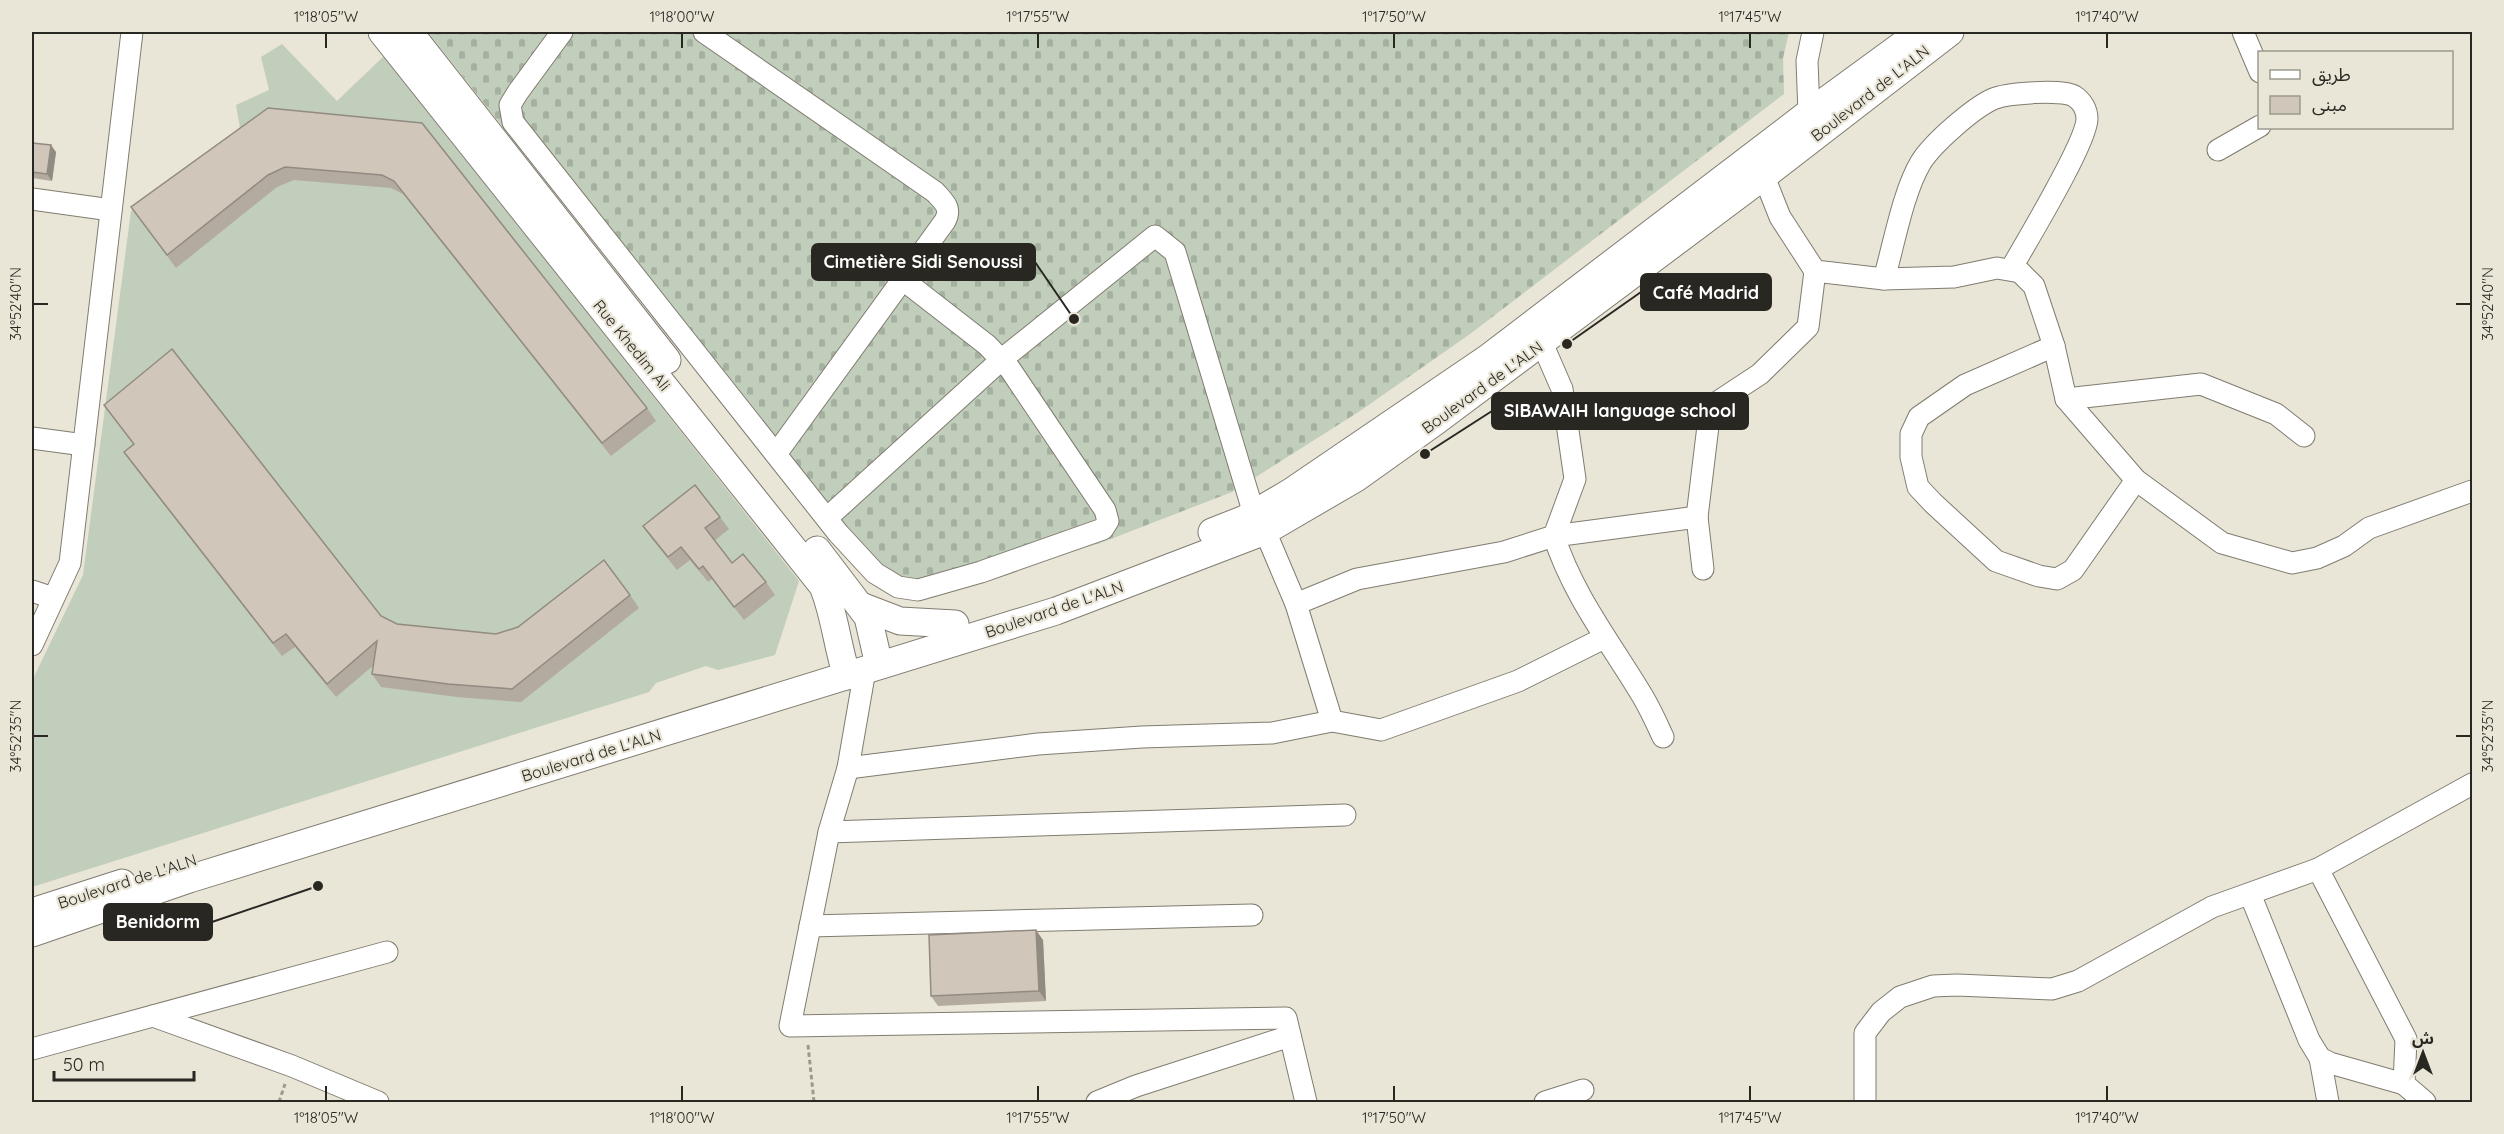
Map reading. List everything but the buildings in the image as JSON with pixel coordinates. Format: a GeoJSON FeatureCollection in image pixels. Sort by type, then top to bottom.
{"type":"FeatureCollection","features":[{"type":"Feature","properties":{"kind":"main road","name":"Rue Khedim Ali"},"geometry":{"type":"LineString","coordinates":[[382,32],[822,586],[833,616],[861,664]]}},
{"type":"Feature","properties":{"kind":"main road","name":"Rue Khedim Ali"},"geometry":{"type":"LineString","coordinates":[[409,32],[861,606],[871,627],[861,664]]}},
{"type":"Feature","properties":{"kind":"main road","name":"Boulevard de L'ALN"},"geometry":{"type":"LineString","coordinates":[[1759,165],[1809,113],[1920,32]]}},
{"type":"Feature","properties":{"kind":"main road","name":"Boulevard de L'ALN"},"geometry":{"type":"LineString","coordinates":[[32,912],[752,696],[1056,611],[1260,522],[1488,358],[1536,334],[1759,165],[1950,32]]}},
{"type":"Feature","properties":{"kind":"main road","name":"Boulevard de L'ALN"},"geometry":{"type":"LineString","coordinates":[[861,664],[955,624],[1036,599],[1260,522]]}},
{"type":"Feature","properties":{"kind":"main road"},"geometry":{"type":"LineString","coordinates":[[861,606],[900,621],[955,624]]}},
{"type":"Feature","properties":{"kind":"main road","name":"Boulevard de L'ALN"},"geometry":{"type":"LineString","coordinates":[[32,933],[189,879],[752,696]]}},
{"type":"Feature","properties":{"kind":"street"},"geometry":{"type":"LineString","coordinates":[[32,645],[70,563],[132,32]]}},
{"type":"Feature","properties":{"kind":"street"},"geometry":{"type":"LineString","coordinates":[[562,32],[510,105],[513,122],[827,518],[875,573],[898,587],[918,590],[981,572],[1103,530],[1108,521],[1105,510],[1010,369],[987,345],[902,279]]}},
{"type":"Feature","properties":{"kind":"street"},"geometry":{"type":"LineString","coordinates":[[704,32],[935,192],[947,205],[948,214],[945,221],[776,454]]}},
{"type":"Feature","properties":{"kind":"street"},"geometry":{"type":"LineString","coordinates":[[1809,113],[1807,61],[1813,32]]}},
{"type":"Feature","properties":{"kind":"street"},"geometry":{"type":"LineString","coordinates":[[2243,32],[2258,70]]}},
{"type":"Feature","properties":{"kind":"street"},"geometry":{"type":"LineString","coordinates":[[1884,279],[1911,184],[1922,161],[1943,136],[1994,99],[2028,93],[2073,95],[2086,111],[2087,122],[2073,156],[2011,269]]}},
{"type":"Feature","properties":{"kind":"street"},"geometry":{"type":"LineString","coordinates":[[2218,150],[2258,127]]}},
{"type":"Feature","properties":{"kind":"street"},"geometry":{"type":"LineString","coordinates":[[1703,569],[1697,517],[1708,426],[1719,401],[1760,374],[1808,327],[1815,271],[1780,217],[1759,165]]}},
{"type":"Feature","properties":{"kind":"street"},"geometry":{"type":"LineString","coordinates":[[32,199],[111,210]]}},
{"type":"Feature","properties":{"kind":"street"},"geometry":{"type":"LineString","coordinates":[[827,518],[1001,360],[1155,236],[1175,252],[1260,522],[1296,603],[1332,720]]}},
{"type":"Feature","properties":{"kind":"street"},"geometry":{"type":"LineString","coordinates":[[1815,271],[1884,279],[1954,277],[1997,268],[2020,272],[2034,286],[2054,346],[2066,399],[2136,480],[2222,543],[2292,563],[2317,558],[2344,546],[2369,528],[2472,491]]}},
{"type":"Feature","properties":{"kind":"street"},"geometry":{"type":"LineString","coordinates":[[1536,334],[1562,389],[1575,479],[1554,536],[1561,557],[1604,638],[1641,693],[1663,737]]}},
{"type":"Feature","properties":{"kind":"street"},"geometry":{"type":"LineString","coordinates":[[2054,346],[1965,385],[1919,417],[1911,434],[1911,457],[1918,487],[1996,561],[2038,576],[2057,579],[2073,570],[2136,480]]}},
{"type":"Feature","properties":{"kind":"street"},"geometry":{"type":"LineString","coordinates":[[2066,399],[2201,384],[2276,414],[2304,436]]}},
{"type":"Feature","properties":{"kind":"street"},"geometry":{"type":"LineString","coordinates":[[32,438],[84,445]]}},
{"type":"Feature","properties":{"kind":"street"},"geometry":{"type":"LineString","coordinates":[[1296,603],[1357,579],[1504,552],[1554,536],[1697,517]]}},
{"type":"Feature","properties":{"kind":"street"},"geometry":{"type":"LineString","coordinates":[[32,591],[53,598]]}},
{"type":"Feature","properties":{"kind":"street"},"geometry":{"type":"LineString","coordinates":[[848,768],[1038,744],[1142,737],[1272,733],[1332,720],[1381,730],[1518,681],[1604,638]]}},
{"type":"Feature","properties":{"kind":"street"},"geometry":{"type":"LineString","coordinates":[[861,664],[848,768],[829,832],[790,1026],[1286,1018],[1304,1101]]}},
{"type":"Feature","properties":{"kind":"street"},"geometry":{"type":"LineString","coordinates":[[1865,1102],[1865,1033],[1881,1012],[1900,997],[1933,986],[2052,989],[2078,981],[2212,907],[2318,869],[2472,784]]}},
{"type":"Feature","properties":{"kind":"street"},"geometry":{"type":"LineString","coordinates":[[829,832],[1345,815]]}},
{"type":"Feature","properties":{"kind":"street"},"geometry":{"type":"LineString","coordinates":[[2318,869],[2406,1040],[2404,1084]]}},
{"type":"Feature","properties":{"kind":"street"},"geometry":{"type":"LineString","coordinates":[[2250,894],[2309,1040],[2320,1058],[2328,1102]]}},
{"type":"Feature","properties":{"kind":"street"},"geometry":{"type":"LineString","coordinates":[[810,926],[1252,915]]}},
{"type":"Feature","properties":{"kind":"street"},"geometry":{"type":"LineString","coordinates":[[32,1049],[387,952]]}},
{"type":"Feature","properties":{"kind":"street"},"geometry":{"type":"LineString","coordinates":[[153,1016],[292,1066],[378,1102]]}},
{"type":"Feature","properties":{"kind":"street"},"geometry":{"type":"LineString","coordinates":[[1097,1102],[1136,1086],[1290,1036]]}},
{"type":"Feature","properties":{"kind":"street"},"geometry":{"type":"LineString","coordinates":[[2320,1058],[2330,1064],[2404,1084],[2425,1102]]}},
{"type":"Feature","properties":{"kind":"street"},"geometry":{"type":"LineString","coordinates":[[1545,1102],[1583,1090]]}},
{"type":"Feature","properties":{"kind":"path"},"geometry":{"type":"LineString","coordinates":[[805,1025],[814,1102]]}},
{"type":"Feature","properties":{"kind":"green space"},"geometry":{"type":"Polygon","coordinates":[[[428,32],[1789,32],[1783,58],[1784,94],[1470,334],[1360,411],[1232,492],[1103,542],[919,600],[894,597],[869,581],[428,32]]]}},
{"type":"Feature","properties":{"kind":"green space"},"geometry":{"type":"Polygon","coordinates":[[[282,44],[337,101],[384,56],[799,581],[775,655],[718,670],[706,666],[656,683],[649,692],[32,887],[32,681],[83,575],[131,211],[240,128],[236,105],[269,90],[261,57],[282,44]]]}},
{"type":"Feature","properties":{"kind":"place","name":"Cimetière Sidi Senoussi"},"geometry":{"type":"Point","coordinates":[1074,319]}},
{"type":"Feature","properties":{"kind":"place","name":"Café Madrid"},"geometry":{"type":"Point","coordinates":[1567,344]}},
{"type":"Feature","properties":{"kind":"place","name":"SIBAWAIH language school"},"geometry":{"type":"Point","coordinates":[1425,454]}},
{"type":"Feature","properties":{"kind":"place","name":"Benidorm"},"geometry":{"type":"Point","coordinates":[318,886]}}]}
